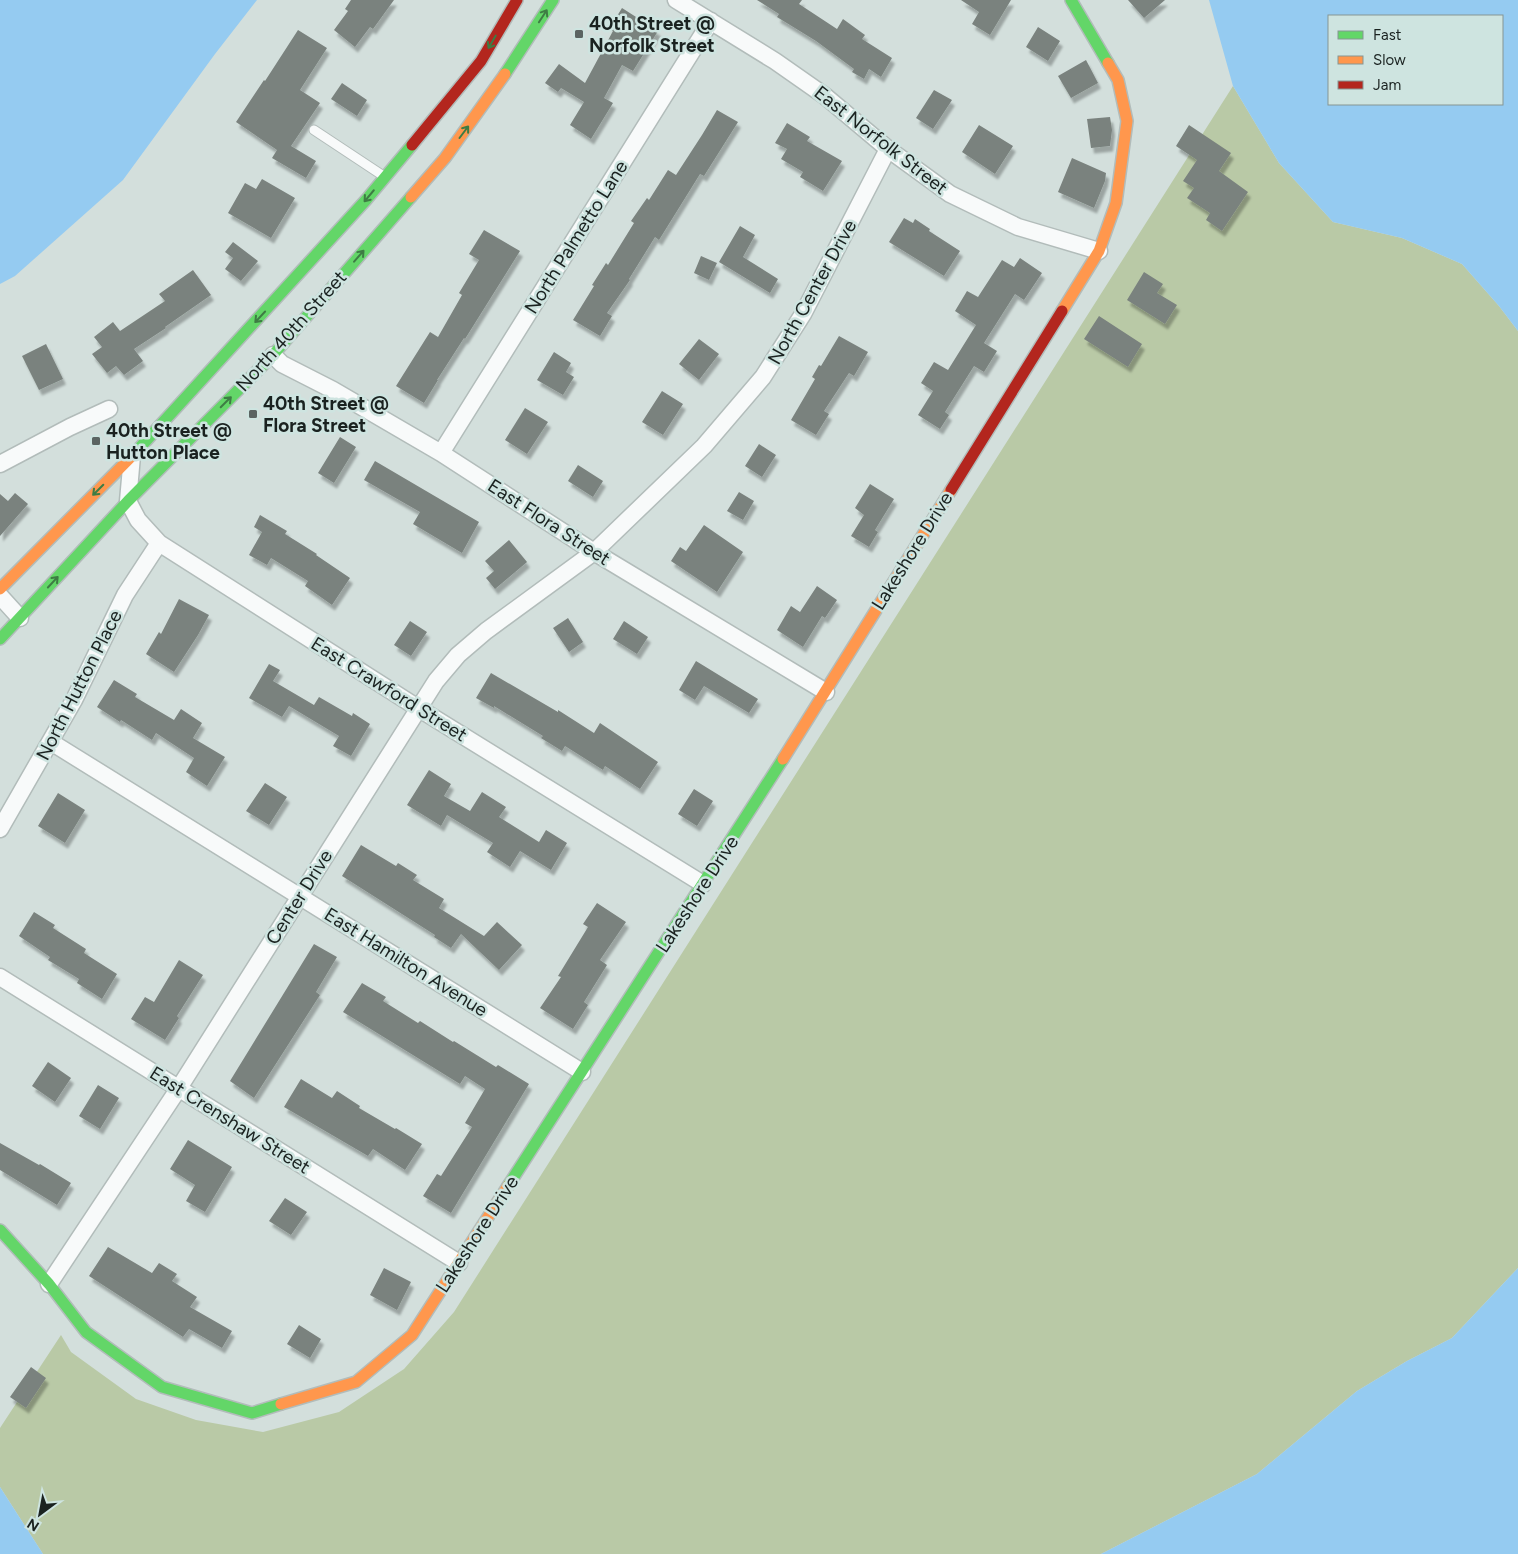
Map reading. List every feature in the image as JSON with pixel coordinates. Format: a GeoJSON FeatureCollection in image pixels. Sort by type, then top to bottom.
{"type":"FeatureCollection","features":[{"type":"Feature","properties":{"kind":"street","name":"North 40th Street"},"geometry":{"type":"LineString","coordinates":[[0,589],[132,456],[366,200],[481,61],[517,0]]}},
{"type":"Feature","properties":{"kind":"street","name":"North 40th Street"},"geometry":{"type":"LineString","coordinates":[[0,639],[128,501],[272,355],[445,158],[498,86],[553,0]]}},
{"type":"Feature","properties":{"kind":"street","name":"East Norfolk Street"},"geometry":{"type":"LineString","coordinates":[[676,0],[776,61],[825,96],[888,149],[950,194],[1018,227],[1099,251]]}},
{"type":"Feature","properties":{"kind":"street","name":"Lakeshore Drive"},"geometry":{"type":"LineString","coordinates":[[0,1230],[49,1284],[86,1332],[162,1387],[252,1413],[356,1382],[412,1335],[826,692],[1099,251],[1116,203],[1128,121],[1118,80],[1071,0]]}},
{"type":"Feature","properties":{"kind":"street","name":"North Palmetto Lane"},"geometry":{"type":"LineString","coordinates":[[441,452],[711,21]]}},
{"type":"Feature","properties":{"kind":"street","name":"North Center Drive"},"geometry":{"type":"LineString","coordinates":[[594,552],[704,446],[763,377],[803,314],[888,149]]}},
{"type":"Feature","properties":{"kind":"street","name":"East Flora Street"},"geometry":{"type":"LineString","coordinates":[[272,355],[282,364],[333,390],[441,452],[594,552],[826,692]]}},
{"type":"Feature","properties":{"kind":"street"},"geometry":{"type":"LineString","coordinates":[[0,464],[109,409]]}},
{"type":"Feature","properties":{"kind":"street"},"geometry":{"type":"LineString","coordinates":[[128,501],[132,456]]}},
{"type":"Feature","properties":{"kind":"street","name":"East Crawford Street"},"geometry":{"type":"LineString","coordinates":[[128,501],[138,520],[159,543],[418,708],[703,884]]}},
{"type":"Feature","properties":{"kind":"street","name":"North Hutton Place"},"geometry":{"type":"LineString","coordinates":[[0,829],[74,700],[125,595],[159,543]]}},
{"type":"Feature","properties":{"kind":"street","name":"Center Drive"},"geometry":{"type":"LineString","coordinates":[[49,1284],[178,1088],[436,681],[458,655],[486,631],[594,552]]}},
{"type":"Feature","properties":{"kind":"street"},"geometry":{"type":"LineString","coordinates":[[0,596],[20,618]]}},
{"type":"Feature","properties":{"kind":"street","name":"East Hamilton Avenue"},"geometry":{"type":"LineString","coordinates":[[51,742],[582,1072]]}},
{"type":"Feature","properties":{"kind":"street","name":"East Crenshaw Street"},"geometry":{"type":"LineString","coordinates":[[0,977],[459,1263]]}},
{"type":"Feature","properties":{"kind":"lane"},"geometry":{"type":"LineString","coordinates":[[314,130],[386,177]]}},
{"type":"Feature","properties":{"kind":"green space"},"geometry":{"type":"Polygon","coordinates":[[[1233,86],[1279,163],[1333,222],[1402,238],[1462,264],[1518,331],[1518,1268],[1452,1338],[1407,1361],[1357,1391],[1257,1474],[1101,1554],[43,1554],[0,1487],[0,1428],[61,1335],[71,1352],[136,1399],[196,1420],[263,1432],[339,1412],[404,1369],[454,1312],[1233,86]]]}},
{"type":"Feature","properties":{"kind":"water"},"geometry":{"type":"Polygon","coordinates":[[[0,0],[257,0],[123,180],[15,276],[0,284],[0,0]]]}},
{"type":"Feature","properties":{"kind":"water"},"geometry":{"type":"Polygon","coordinates":[[[1209,0],[1518,0],[1518,331],[1462,264],[1402,238],[1333,222],[1279,163],[1233,86],[1209,0]]]}},
{"type":"Feature","properties":{"kind":"water"},"geometry":{"type":"Polygon","coordinates":[[[1518,1268],[1518,1554],[1101,1554],[1257,1474],[1357,1391],[1407,1361],[1452,1338],[1518,1268]]]}},
{"type":"Feature","properties":{"kind":"water"},"geometry":{"type":"Polygon","coordinates":[[[0,1487],[43,1554],[0,1554],[0,1487]]]}},
{"type":"Feature","properties":{"kind":"building"},"geometry":{"type":"Polygon","coordinates":[[[351,0],[394,0],[373,29],[370,27],[355,47],[334,30],[348,11],[345,9],[351,0]]]}},
{"type":"Feature","properties":{"kind":"building"},"geometry":{"type":"Polygon","coordinates":[[[757,0],[802,0],[799,4],[837,29],[843,19],[865,35],[862,39],[892,58],[881,77],[869,69],[864,79],[852,72],[854,69],[816,41],[777,17],[779,14],[757,0]]]}},
{"type":"Feature","properties":{"kind":"building"},"geometry":{"type":"Polygon","coordinates":[[[961,0],[1011,0],[990,35],[972,24],[979,12],[961,0]]]}},
{"type":"Feature","properties":{"kind":"building"},"geometry":{"type":"Polygon","coordinates":[[[1128,0],[1165,0],[1144,18],[1128,0]]]}},
{"type":"Feature","properties":{"kind":"building"},"geometry":{"type":"Polygon","coordinates":[[[622,8],[658,31],[633,71],[622,65],[604,98],[613,103],[591,139],[570,125],[584,102],[561,88],[558,92],[545,83],[559,64],[585,83],[613,31],[609,29],[622,8]]]}},
{"type":"Feature","properties":{"kind":"building"},"geometry":{"type":"Polygon","coordinates":[[[1038,27],[1060,41],[1048,61],[1026,47],[1038,27]]]}},
{"type":"Feature","properties":{"kind":"building"},"geometry":{"type":"Polygon","coordinates":[[[298,30],[327,48],[300,90],[320,103],[291,146],[316,161],[306,178],[272,158],[277,150],[236,122],[298,30]]]}},
{"type":"Feature","properties":{"kind":"building"},"geometry":{"type":"Polygon","coordinates":[[[1086,60],[1098,83],[1071,98],[1058,76],[1086,60]]]}},
{"type":"Feature","properties":{"kind":"building"},"geometry":{"type":"Polygon","coordinates":[[[342,83],[367,100],[357,116],[331,99],[342,83]]]}},
{"type":"Feature","properties":{"kind":"building"},"geometry":{"type":"Polygon","coordinates":[[[934,90],[952,100],[933,129],[916,118],[934,90]]]}},
{"type":"Feature","properties":{"kind":"building"},"geometry":{"type":"Polygon","coordinates":[[[717,110],[738,122],[704,176],[700,174],[659,240],[655,237],[630,280],[607,313],[612,316],[600,336],[573,320],[594,286],[592,285],[606,263],[608,265],[634,223],[631,221],[647,198],[649,200],[668,170],[676,175],[717,110]]]}},
{"type":"Feature","properties":{"kind":"building"},"geometry":{"type":"Polygon","coordinates":[[[1110,117],[1112,130],[1110,146],[1091,148],[1087,119],[1110,117]]]}},
{"type":"Feature","properties":{"kind":"building"},"geometry":{"type":"Polygon","coordinates":[[[787,123],[810,137],[807,141],[842,161],[823,191],[800,177],[803,172],[781,159],[787,149],[775,143],[787,123]]]}},
{"type":"Feature","properties":{"kind":"building"},"geometry":{"type":"Polygon","coordinates":[[[979,125],[1013,146],[995,174],[962,152],[979,125]]]}},
{"type":"Feature","properties":{"kind":"building"},"geometry":{"type":"Polygon","coordinates":[[[1189,125],[1231,153],[1219,171],[1248,192],[1222,231],[1206,220],[1210,213],[1187,198],[1194,188],[1183,181],[1197,160],[1176,146],[1189,125]]]}},
{"type":"Feature","properties":{"kind":"building"},"geometry":{"type":"Polygon","coordinates":[[[1072,158],[1106,173],[1105,181],[1094,208],[1058,192],[1072,158]]]}},
{"type":"Feature","properties":{"kind":"building"},"geometry":{"type":"Polygon","coordinates":[[[262,179],[295,198],[271,238],[228,213],[245,183],[256,189],[262,179]]]}},
{"type":"Feature","properties":{"kind":"building"},"geometry":{"type":"Polygon","coordinates":[[[904,218],[913,223],[915,219],[930,229],[929,231],[960,251],[944,276],[889,242],[904,218]]]}},
{"type":"Feature","properties":{"kind":"building"},"geometry":{"type":"Polygon","coordinates":[[[740,226],[755,235],[743,257],[778,279],[770,293],[719,262],[740,226]]]}},
{"type":"Feature","properties":{"kind":"building"},"geometry":{"type":"Polygon","coordinates":[[[484,230],[520,251],[424,403],[396,386],[430,332],[438,337],[462,295],[459,293],[479,260],[469,254],[484,230]]]}},
{"type":"Feature","properties":{"kind":"building"},"geometry":{"type":"Polygon","coordinates":[[[233,242],[258,261],[241,281],[225,269],[233,258],[225,252],[233,242]]]}},
{"type":"Feature","properties":{"kind":"building"},"geometry":{"type":"Polygon","coordinates":[[[701,256],[717,263],[709,280],[694,273],[701,256]]]}},
{"type":"Feature","properties":{"kind":"building"},"geometry":{"type":"Polygon","coordinates":[[[1020,258],[1042,273],[1024,300],[1015,294],[984,343],[997,351],[984,372],[974,366],[945,412],[949,415],[940,429],[918,415],[933,391],[921,383],[934,362],[948,370],[976,325],[955,311],[967,291],[978,297],[1002,260],[1014,267],[1020,258]]]}},
{"type":"Feature","properties":{"kind":"building"},"geometry":{"type":"Polygon","coordinates":[[[193,270],[211,295],[134,349],[143,361],[124,375],[116,366],[107,373],[92,354],[102,347],[94,337],[113,322],[120,331],[165,301],[159,294],[193,270]]]}},
{"type":"Feature","properties":{"kind":"building"},"geometry":{"type":"Polygon","coordinates":[[[1144,272],[1163,284],[1157,293],[1177,305],[1165,324],[1127,300],[1144,272]]]}},
{"type":"Feature","properties":{"kind":"building"},"geometry":{"type":"Polygon","coordinates":[[[1099,316],[1142,344],[1128,367],[1084,339],[1099,316]]]}},
{"type":"Feature","properties":{"kind":"building"},"geometry":{"type":"Polygon","coordinates":[[[839,336],[868,352],[854,376],[849,373],[824,411],[829,414],[816,435],[791,420],[815,379],[812,377],[839,336]]]}},
{"type":"Feature","properties":{"kind":"building"},"geometry":{"type":"Polygon","coordinates":[[[699,339],[719,354],[699,380],[679,364],[699,339]]]}},
{"type":"Feature","properties":{"kind":"building"},"geometry":{"type":"Polygon","coordinates":[[[46,344],[63,379],[39,390],[22,356],[46,344]]]}},
{"type":"Feature","properties":{"kind":"building"},"geometry":{"type":"Polygon","coordinates":[[[554,352],[571,363],[566,372],[574,377],[563,395],[537,380],[554,352]]]}},
{"type":"Feature","properties":{"kind":"building"},"geometry":{"type":"Polygon","coordinates":[[[662,391],[683,404],[663,435],[642,422],[662,391]]]}},
{"type":"Feature","properties":{"kind":"building"},"geometry":{"type":"Polygon","coordinates":[[[525,408],[548,422],[527,454],[505,440],[525,408]]]}},
{"type":"Feature","properties":{"kind":"building"},"geometry":{"type":"Polygon","coordinates":[[[340,437],[356,447],[334,483],[318,473],[340,437]]]}},
{"type":"Feature","properties":{"kind":"building"},"geometry":{"type":"Polygon","coordinates":[[[759,444],[776,455],[762,477],[745,466],[759,444]]]}},
{"type":"Feature","properties":{"kind":"building"},"geometry":{"type":"Polygon","coordinates":[[[375,461],[479,522],[462,553],[413,524],[420,512],[364,480],[375,461]]]}},
{"type":"Feature","properties":{"kind":"building"},"geometry":{"type":"Polygon","coordinates":[[[578,465],[603,481],[593,497],[568,481],[578,465]]]}},
{"type":"Feature","properties":{"kind":"building"},"geometry":{"type":"Polygon","coordinates":[[[870,484],[894,499],[875,530],[878,532],[869,547],[851,536],[864,515],[855,508],[870,484]]]}},
{"type":"Feature","properties":{"kind":"building"},"geometry":{"type":"Polygon","coordinates":[[[739,492],[754,501],[743,520],[727,511],[739,492]]]}},
{"type":"Feature","properties":{"kind":"building"},"geometry":{"type":"Polygon","coordinates":[[[15,493],[28,504],[0,536],[0,494],[8,501],[15,493]]]}},
{"type":"Feature","properties":{"kind":"building"},"geometry":{"type":"Polygon","coordinates":[[[260,515],[287,531],[285,534],[350,578],[332,605],[305,586],[308,581],[271,558],[267,565],[249,555],[262,532],[254,527],[260,515]]]}},
{"type":"Feature","properties":{"kind":"building"},"geometry":{"type":"Polygon","coordinates":[[[704,525],[743,552],[717,592],[671,561],[680,547],[686,551],[704,525]]]}},
{"type":"Feature","properties":{"kind":"building"},"geometry":{"type":"Polygon","coordinates":[[[509,540],[527,562],[495,589],[486,578],[494,571],[485,561],[509,540]]]}},
{"type":"Feature","properties":{"kind":"building"},"geometry":{"type":"Polygon","coordinates":[[[817,586],[837,600],[825,618],[822,616],[803,647],[777,630],[791,606],[800,612],[817,586]]]}},
{"type":"Feature","properties":{"kind":"building"},"geometry":{"type":"Polygon","coordinates":[[[179,599],[209,615],[174,672],[146,654],[159,632],[161,634],[179,599]]]}},
{"type":"Feature","properties":{"kind":"building"},"geometry":{"type":"Polygon","coordinates":[[[568,618],[583,642],[569,652],[553,628],[568,618]]]}},
{"type":"Feature","properties":{"kind":"building"},"geometry":{"type":"Polygon","coordinates":[[[410,621],[427,632],[411,656],[394,645],[410,621]]]}},
{"type":"Feature","properties":{"kind":"building"},"geometry":{"type":"Polygon","coordinates":[[[624,621],[648,637],[637,654],[613,639],[624,621]]]}},
{"type":"Feature","properties":{"kind":"building"},"geometry":{"type":"Polygon","coordinates":[[[696,661],[758,699],[749,713],[704,686],[695,700],[679,690],[696,661]]]}},
{"type":"Feature","properties":{"kind":"building"},"geometry":{"type":"Polygon","coordinates":[[[269,664],[280,670],[273,681],[314,705],[319,697],[352,716],[353,713],[370,724],[351,756],[333,746],[339,736],[289,706],[282,717],[249,698],[269,664]]]}},
{"type":"Feature","properties":{"kind":"building"},"geometry":{"type":"Polygon","coordinates":[[[491,673],[558,712],[558,710],[594,733],[600,723],[658,762],[640,789],[605,766],[603,770],[565,746],[562,751],[541,738],[543,736],[494,706],[494,708],[476,698],[491,673]]]}},
{"type":"Feature","properties":{"kind":"building"},"geometry":{"type":"Polygon","coordinates":[[[114,680],[137,694],[135,697],[174,720],[181,709],[202,723],[193,738],[225,757],[207,786],[186,772],[194,758],[156,733],[152,740],[97,707],[114,680]]]}},
{"type":"Feature","properties":{"kind":"building"},"geometry":{"type":"Polygon","coordinates":[[[429,770],[451,784],[444,796],[470,811],[482,792],[506,807],[499,817],[539,842],[546,830],[567,843],[551,870],[520,851],[510,867],[487,852],[493,843],[447,815],[441,826],[407,805],[429,770]]]}},
{"type":"Feature","properties":{"kind":"building"},"geometry":{"type":"Polygon","coordinates":[[[265,783],[287,797],[269,825],[246,811],[265,783]]]}},
{"type":"Feature","properties":{"kind":"building"},"geometry":{"type":"Polygon","coordinates":[[[694,789],[713,801],[697,826],[678,814],[694,789]]]}},
{"type":"Feature","properties":{"kind":"building"},"geometry":{"type":"Polygon","coordinates":[[[58,793],[85,810],[65,843],[38,826],[58,793]]]}},
{"type":"Feature","properties":{"kind":"building"},"geometry":{"type":"Polygon","coordinates":[[[361,845],[396,866],[398,863],[417,875],[413,880],[444,899],[439,908],[484,936],[497,922],[522,945],[499,970],[461,934],[451,948],[434,937],[435,935],[342,876],[361,845]]]}},
{"type":"Feature","properties":{"kind":"building"},"geometry":{"type":"Polygon","coordinates":[[[597,903],[626,922],[600,960],[607,965],[584,1002],[588,1005],[573,1029],[540,1008],[561,977],[558,976],[588,927],[583,924],[597,903]]]}},
{"type":"Feature","properties":{"kind":"building"},"geometry":{"type":"Polygon","coordinates":[[[34,912],[55,925],[53,928],[86,949],[84,953],[117,974],[102,999],[77,983],[79,979],[48,960],[50,957],[19,936],[34,912]]]}},
{"type":"Feature","properties":{"kind":"building"},"geometry":{"type":"Polygon","coordinates":[[[314,944],[337,957],[316,992],[320,995],[254,1098],[230,1081],[314,944]]]}},
{"type":"Feature","properties":{"kind":"building"},"geometry":{"type":"Polygon","coordinates":[[[179,960],[203,975],[177,1016],[179,1018],[165,1040],[131,1019],[145,997],[154,1002],[179,960]]]}},
{"type":"Feature","properties":{"kind":"building"},"geometry":{"type":"Polygon","coordinates":[[[362,983],[386,997],[383,1001],[418,1023],[420,1021],[496,1067],[498,1065],[529,1084],[451,1213],[423,1196],[437,1174],[441,1176],[472,1127],[465,1123],[485,1089],[465,1076],[460,1084],[343,1012],[362,983]]]}},
{"type":"Feature","properties":{"kind":"building"},"geometry":{"type":"Polygon","coordinates":[[[48,1062],[71,1078],[55,1102],[32,1086],[48,1062]]]}},
{"type":"Feature","properties":{"kind":"building"},"geometry":{"type":"Polygon","coordinates":[[[301,1079],[332,1098],[337,1091],[360,1106],[359,1108],[422,1144],[405,1170],[373,1149],[368,1156],[284,1107],[301,1079]]]}},
{"type":"Feature","properties":{"kind":"building"},"geometry":{"type":"Polygon","coordinates":[[[98,1085],[119,1098],[100,1129],[79,1116],[98,1085]]]}},
{"type":"Feature","properties":{"kind":"building"},"geometry":{"type":"Polygon","coordinates":[[[188,1140],[232,1167],[205,1212],[186,1201],[195,1185],[170,1169],[188,1140]]]}},
{"type":"Feature","properties":{"kind":"building"},"geometry":{"type":"Polygon","coordinates":[[[0,1143],[71,1183],[57,1205],[0,1170],[0,1143]]]}},
{"type":"Feature","properties":{"kind":"building"},"geometry":{"type":"Polygon","coordinates":[[[285,1198],[307,1212],[291,1235],[269,1221],[285,1198]]]}},
{"type":"Feature","properties":{"kind":"building"},"geometry":{"type":"Polygon","coordinates":[[[108,1247],[152,1273],[159,1263],[177,1274],[172,1281],[197,1297],[190,1307],[232,1331],[222,1348],[189,1329],[183,1337],[89,1276],[108,1247]]]}},
{"type":"Feature","properties":{"kind":"building"},"geometry":{"type":"Polygon","coordinates":[[[384,1268],[411,1282],[397,1310],[370,1295],[384,1268]]]}},
{"type":"Feature","properties":{"kind":"building"},"geometry":{"type":"Polygon","coordinates":[[[299,1325],[321,1339],[310,1358],[287,1344],[299,1325]]]}},
{"type":"Feature","properties":{"kind":"building"},"geometry":{"type":"Polygon","coordinates":[[[31,1367],[46,1378],[26,1408],[10,1397],[31,1367]]]}},
{"type":"Feature","properties":{"kind":"traffic: fast"},"geometry":{"type":"LineString","coordinates":[[505,74],[553,0]]}},
{"type":"Feature","properties":{"kind":"traffic: fast"},"geometry":{"type":"LineString","coordinates":[[1071,0],[1108,63]]}},
{"type":"Feature","properties":{"kind":"traffic: fast"},"geometry":{"type":"LineString","coordinates":[[134,454],[366,200],[412,145]]}},
{"type":"Feature","properties":{"kind":"traffic: fast"},"geometry":{"type":"LineString","coordinates":[[0,639],[128,501],[273,355],[411,197]]}},
{"type":"Feature","properties":{"kind":"traffic: fast"},"geometry":{"type":"LineString","coordinates":[[508,1186],[783,759]]}},
{"type":"Feature","properties":{"kind":"traffic: fast"},"geometry":{"type":"LineString","coordinates":[[0,1230],[49,1284],[86,1332],[162,1387],[252,1413],[281,1404]]}},
{"type":"Feature","properties":{"kind":"traffic: slow"},"geometry":{"type":"LineString","coordinates":[[1062,311],[1099,251],[1116,203],[1127,121],[1118,80],[1108,63]]}},
{"type":"Feature","properties":{"kind":"traffic: slow"},"geometry":{"type":"LineString","coordinates":[[411,197],[445,158],[505,74]]}},
{"type":"Feature","properties":{"kind":"traffic: slow"},"geometry":{"type":"LineString","coordinates":[[0,589],[134,454]]}},
{"type":"Feature","properties":{"kind":"traffic: slow"},"geometry":{"type":"LineString","coordinates":[[783,759],[951,490]]}},
{"type":"Feature","properties":{"kind":"traffic: slow"},"geometry":{"type":"LineString","coordinates":[[281,1404],[356,1382],[412,1335],[508,1186]]}},
{"type":"Feature","properties":{"kind":"traffic: jam"},"geometry":{"type":"LineString","coordinates":[[412,145],[481,61],[517,0]]}},
{"type":"Feature","properties":{"kind":"traffic: jam"},"geometry":{"type":"LineString","coordinates":[[951,490],[1062,311]]}},
{"type":"Feature","properties":{"kind":"place","name":"40th Street @ Norfolk Street"},"geometry":{"type":"Point","coordinates":[579,34]}},
{"type":"Feature","properties":{"kind":"place","name":"40th Street @ Flora Street"},"geometry":{"type":"Point","coordinates":[253,414]}},
{"type":"Feature","properties":{"kind":"place","name":"40th Street @ Hutton Place"},"geometry":{"type":"Point","coordinates":[96,441]}}]}
